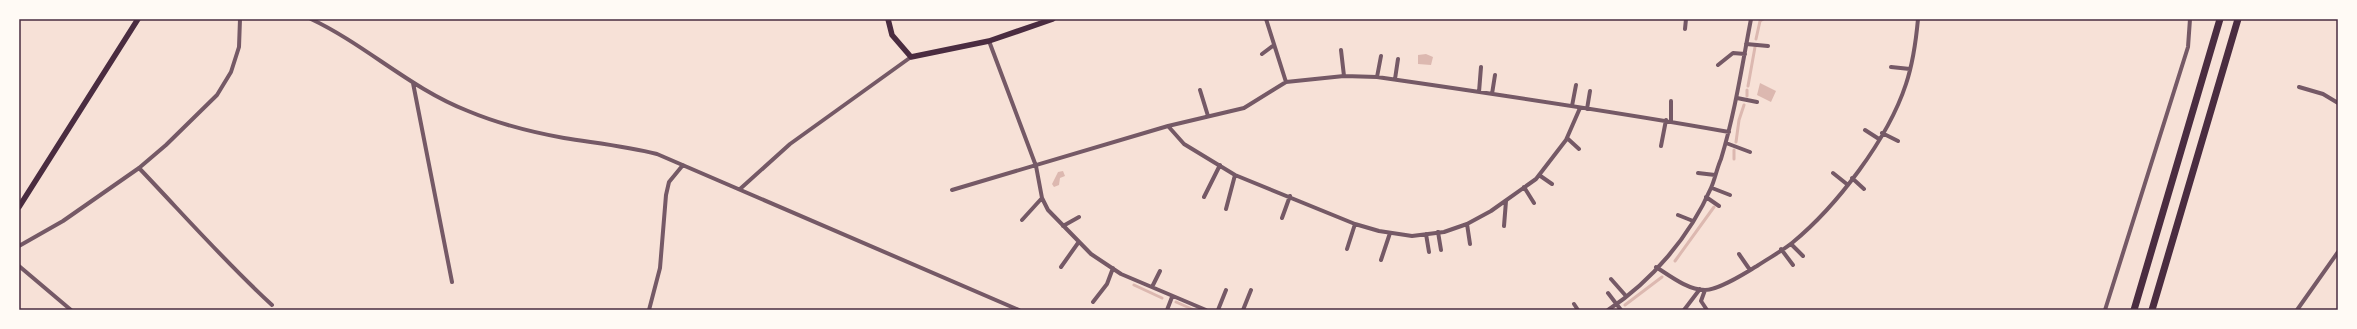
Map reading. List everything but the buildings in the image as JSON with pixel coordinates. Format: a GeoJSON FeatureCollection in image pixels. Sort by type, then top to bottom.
{"type":"FeatureCollection","features":[{"type":"Feature","properties":{"kind":"highway"},"geometry":{"type":"LineString","coordinates":[[2134,310],[2220,19]]}},
{"type":"Feature","properties":{"kind":"highway"},"geometry":{"type":"LineString","coordinates":[[2152,310],[2238,19]]}},
{"type":"Feature","properties":{"kind":"main road"},"geometry":{"type":"LineString","coordinates":[[19,207],[138,19]]}},
{"type":"Feature","properties":{"kind":"main road"},"geometry":{"type":"LineString","coordinates":[[888,19],[892,36],[911,57],[989,41],[1053,19]]}},
{"type":"Feature","properties":{"kind":"street"},"geometry":{"type":"LineString","coordinates":[[19,246],[63,221],[139,168],[217,95],[231,72],[239,47],[240,19]]}},
{"type":"Feature","properties":{"kind":"street"},"geometry":{"type":"LineString","coordinates":[[311,19],[329,27],[436,98],[514,128],[563,138],[638,149],[683,165],[1020,310]]}},
{"type":"Feature","properties":{"kind":"street"},"geometry":{"type":"LineString","coordinates":[[1266,19],[1286,82]]}},
{"type":"Feature","properties":{"kind":"street"},"geometry":{"type":"LineString","coordinates":[[1685,29],[1686,19]]}},
{"type":"Feature","properties":{"kind":"street"},"geometry":{"type":"LineString","coordinates":[[1608,310],[1626,296],[1680,242],[1712,188],[1726,143],[1737,98],[1750,19]]}},
{"type":"Feature","properties":{"kind":"street"},"geometry":{"type":"LineString","coordinates":[[1656,267],[1680,283],[1705,290],[1733,280],[1791,244],[1848,185],[1879,139],[1906,85],[1915,49],[1918,19]]}},
{"type":"Feature","properties":{"kind":"street"},"geometry":{"type":"LineString","coordinates":[[2106,310],[2188,47],[2190,19]]}},
{"type":"Feature","properties":{"kind":"street"},"geometry":{"type":"LineString","coordinates":[[989,41],[1036,166],[1042,198],[1048,210],[1078,243],[1113,268],[1172,297],[1206,310]]}},
{"type":"Feature","properties":{"kind":"street"},"geometry":{"type":"LineString","coordinates":[[1746,44],[1768,46]]}},
{"type":"Feature","properties":{"kind":"street"},"geometry":{"type":"LineString","coordinates":[[1262,54],[1274,45]]}},
{"type":"Feature","properties":{"kind":"street"},"geometry":{"type":"LineString","coordinates":[[1341,50],[1344,76]]}},
{"type":"Feature","properties":{"kind":"street"},"geometry":{"type":"LineString","coordinates":[[1718,65],[1733,53],[1745,54]]}},
{"type":"Feature","properties":{"kind":"street"},"geometry":{"type":"LineString","coordinates":[[1377,77],[1381,56]]}},
{"type":"Feature","properties":{"kind":"street"},"geometry":{"type":"LineString","coordinates":[[740,189],[790,144],[911,57]]}},
{"type":"Feature","properties":{"kind":"street"},"geometry":{"type":"LineString","coordinates":[[1395,79],[1398,59]]}},
{"type":"Feature","properties":{"kind":"street"},"geometry":{"type":"LineString","coordinates":[[1479,92],[1481,67]]}},
{"type":"Feature","properties":{"kind":"street"},"geometry":{"type":"LineString","coordinates":[[1891,67],[1910,69]]}},
{"type":"Feature","properties":{"kind":"street"},"geometry":{"type":"LineString","coordinates":[[1492,94],[1495,75]]}},
{"type":"Feature","properties":{"kind":"street"},"geometry":{"type":"LineString","coordinates":[[952,190],[1168,126],[1244,108],[1286,82],[1344,76],[1395,79],[1580,108],[1627,113],[1729,132]]}},
{"type":"Feature","properties":{"kind":"street"},"geometry":{"type":"LineString","coordinates":[[413,82],[452,282]]}},
{"type":"Feature","properties":{"kind":"street"},"geometry":{"type":"LineString","coordinates":[[1572,106],[1576,85]]}},
{"type":"Feature","properties":{"kind":"street"},"geometry":{"type":"LineString","coordinates":[[2299,87],[2313,90],[2338,103]]}},
{"type":"Feature","properties":{"kind":"street"},"geometry":{"type":"LineString","coordinates":[[1200,90],[1208,116]]}},
{"type":"Feature","properties":{"kind":"street"},"geometry":{"type":"LineString","coordinates":[[1587,109],[1590,91]]}},
{"type":"Feature","properties":{"kind":"street"},"geometry":{"type":"LineString","coordinates":[[1737,98],[1757,102]]}},
{"type":"Feature","properties":{"kind":"street"},"geometry":{"type":"LineString","coordinates":[[1661,146],[1669,121],[1671,101]]}},
{"type":"Feature","properties":{"kind":"street"},"geometry":{"type":"LineString","coordinates":[[1168,126],[1184,144],[1235,175],[1290,196],[1355,224],[1390,233],[1412,236],[1438,232],[1467,224],[1506,201],[1539,175],[1567,138],[1580,108]]}},
{"type":"Feature","properties":{"kind":"street"},"geometry":{"type":"LineString","coordinates":[[1865,130],[1879,139]]}},
{"type":"Feature","properties":{"kind":"street"},"geometry":{"type":"LineString","coordinates":[[1882,133],[1898,141]]}},
{"type":"Feature","properties":{"kind":"street"},"geometry":{"type":"LineString","coordinates":[[1567,138],[1579,150]]}},
{"type":"Feature","properties":{"kind":"street"},"geometry":{"type":"LineString","coordinates":[[1726,143],[1750,152]]}},
{"type":"Feature","properties":{"kind":"street"},"geometry":{"type":"LineString","coordinates":[[649,310],[660,268],[666,195],[669,182],[683,165]]}},
{"type":"Feature","properties":{"kind":"street"},"geometry":{"type":"LineString","coordinates":[[1204,196],[1220,165]]}},
{"type":"Feature","properties":{"kind":"street"},"geometry":{"type":"LineString","coordinates":[[139,168],[193,223],[234,270],[272,305]]}},
{"type":"Feature","properties":{"kind":"street"},"geometry":{"type":"LineString","coordinates":[[1698,173],[1715,175]]}},
{"type":"Feature","properties":{"kind":"street"},"geometry":{"type":"LineString","coordinates":[[1833,173],[1848,185]]}},
{"type":"Feature","properties":{"kind":"street"},"geometry":{"type":"LineString","coordinates":[[1226,209],[1235,175]]}},
{"type":"Feature","properties":{"kind":"street"},"geometry":{"type":"LineString","coordinates":[[1539,175],[1552,184]]}},
{"type":"Feature","properties":{"kind":"street"},"geometry":{"type":"LineString","coordinates":[[1852,178],[1864,189]]}},
{"type":"Feature","properties":{"kind":"street"},"geometry":{"type":"LineString","coordinates":[[1524,187],[1534,203]]}},
{"type":"Feature","properties":{"kind":"street"},"geometry":{"type":"LineString","coordinates":[[1712,188],[1730,195]]}},
{"type":"Feature","properties":{"kind":"street"},"geometry":{"type":"LineString","coordinates":[[1282,218],[1290,196]]}},
{"type":"Feature","properties":{"kind":"street"},"geometry":{"type":"LineString","coordinates":[[1706,197],[1719,206]]}},
{"type":"Feature","properties":{"kind":"street"},"geometry":{"type":"LineString","coordinates":[[1022,220],[1042,198]]}},
{"type":"Feature","properties":{"kind":"street"},"geometry":{"type":"LineString","coordinates":[[1504,226],[1506,201]]}},
{"type":"Feature","properties":{"kind":"street"},"geometry":{"type":"LineString","coordinates":[[1678,215],[1693,221]]}},
{"type":"Feature","properties":{"kind":"street"},"geometry":{"type":"LineString","coordinates":[[1063,226],[1079,217]]}},
{"type":"Feature","properties":{"kind":"street"},"geometry":{"type":"LineString","coordinates":[[1347,249],[1355,224]]}},
{"type":"Feature","properties":{"kind":"street"},"geometry":{"type":"LineString","coordinates":[[1467,224],[1470,244]]}},
{"type":"Feature","properties":{"kind":"street"},"geometry":{"type":"LineString","coordinates":[[1438,232],[1441,250]]}},
{"type":"Feature","properties":{"kind":"street"},"geometry":{"type":"LineString","coordinates":[[1381,260],[1390,233]]}},
{"type":"Feature","properties":{"kind":"street"},"geometry":{"type":"LineString","coordinates":[[1426,234],[1429,252]]}},
{"type":"Feature","properties":{"kind":"street"},"geometry":{"type":"LineString","coordinates":[[1061,267],[1078,243]]}},
{"type":"Feature","properties":{"kind":"street"},"geometry":{"type":"LineString","coordinates":[[1791,244],[1803,256]]}},
{"type":"Feature","properties":{"kind":"street"},"geometry":{"type":"LineString","coordinates":[[1781,249],[1793,265]]}},
{"type":"Feature","properties":{"kind":"street"},"geometry":{"type":"LineString","coordinates":[[2297,310],[2338,252]]}},
{"type":"Feature","properties":{"kind":"street"},"geometry":{"type":"LineString","coordinates":[[1739,254],[1750,270]]}},
{"type":"Feature","properties":{"kind":"street"},"geometry":{"type":"LineString","coordinates":[[19,266],[71,310]]}},
{"type":"Feature","properties":{"kind":"street"},"geometry":{"type":"LineString","coordinates":[[1093,302],[1107,284],[1113,268]]}},
{"type":"Feature","properties":{"kind":"street"},"geometry":{"type":"LineString","coordinates":[[1152,287],[1160,272]]}},
{"type":"Feature","properties":{"kind":"street"},"geometry":{"type":"LineString","coordinates":[[1611,278],[1626,296]]}},
{"type":"Feature","properties":{"kind":"street"},"geometry":{"type":"LineString","coordinates":[[1684,310],[1700,289]]}},
{"type":"Feature","properties":{"kind":"street"},"geometry":{"type":"LineString","coordinates":[[1218,310],[1226,290]]}},
{"type":"Feature","properties":{"kind":"street"},"geometry":{"type":"LineString","coordinates":[[1243,310],[1252,290]]}},
{"type":"Feature","properties":{"kind":"street"},"geometry":{"type":"LineString","coordinates":[[1705,290],[1701,302],[1707,310]]}},
{"type":"Feature","properties":{"kind":"street"},"geometry":{"type":"LineString","coordinates":[[1608,293],[1621,310]]}},
{"type":"Feature","properties":{"kind":"street"},"geometry":{"type":"LineString","coordinates":[[1168,310],[1172,297]]}},
{"type":"Feature","properties":{"kind":"street"},"geometry":{"type":"LineString","coordinates":[[1574,304],[1578,310]]}},
{"type":"Feature","properties":{"kind":"shaded area"},"geometry":{"type":"Polygon","coordinates":[[[1426,54],[1433,57],[1431,65],[1418,64],[1418,55],[1426,54]]]}},
{"type":"Feature","properties":{"kind":"shaded area"},"geometry":{"type":"Polygon","coordinates":[[[1760,83],[1776,91],[1771,102],[1757,95],[1760,83]]]}},
{"type":"Feature","properties":{"kind":"shaded area"},"geometry":{"type":"Polygon","coordinates":[[[1063,171],[1065,176],[1060,178],[1059,185],[1054,187],[1052,184],[1058,172],[1063,171]]]}},
{"type":"Feature","properties":{"kind":"waterway"},"geometry":{"type":"LineString","coordinates":[[1756,39],[1760,21],[1763,19]]}},
{"type":"Feature","properties":{"kind":"waterway"},"geometry":{"type":"LineString","coordinates":[[1748,86],[1755,47]]}},
{"type":"Feature","properties":{"kind":"waterway"},"geometry":{"type":"LineString","coordinates":[[1747,90],[1747,96]]}},
{"type":"Feature","properties":{"kind":"waterway"},"geometry":{"type":"LineString","coordinates":[[1736,142],[1739,120],[1744,105]]}},
{"type":"Feature","properties":{"kind":"waterway"},"geometry":{"type":"LineString","coordinates":[[1734,150],[1734,159]]}},
{"type":"Feature","properties":{"kind":"waterway"},"geometry":{"type":"LineString","coordinates":[[1675,261],[1714,207]]}},
{"type":"Feature","properties":{"kind":"waterway"},"geometry":{"type":"LineString","coordinates":[[1625,305],[1662,277]]}},
{"type":"Feature","properties":{"kind":"waterway"},"geometry":{"type":"LineString","coordinates":[[1134,285],[1162,298]]}},
{"type":"Feature","properties":{"kind":"waterway"},"geometry":{"type":"LineString","coordinates":[[1176,302],[1194,310]]}}]}
